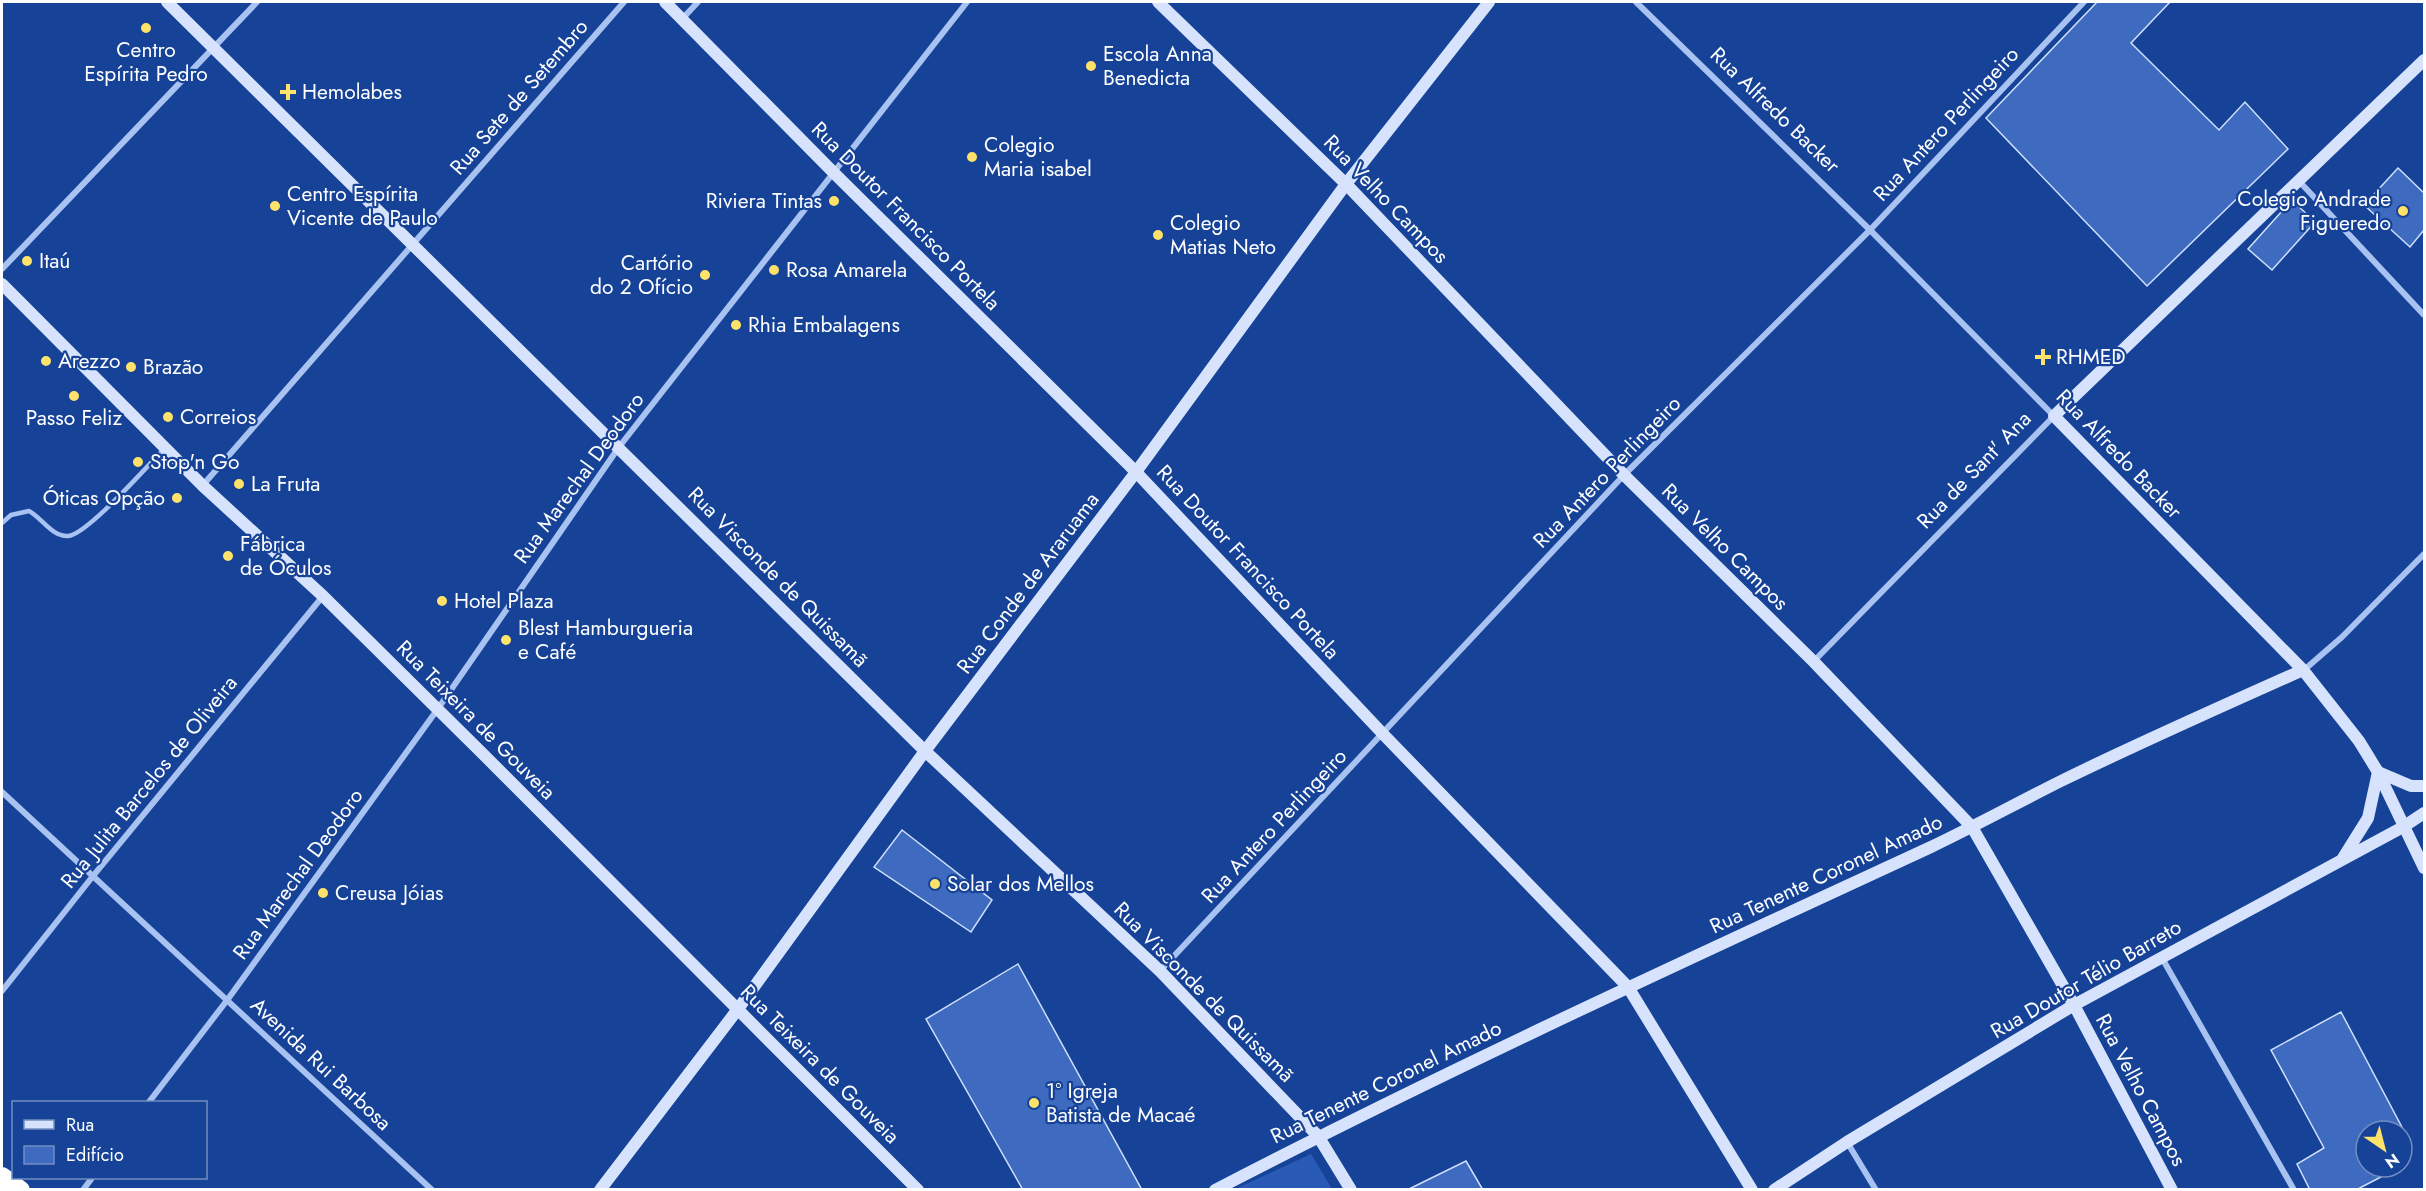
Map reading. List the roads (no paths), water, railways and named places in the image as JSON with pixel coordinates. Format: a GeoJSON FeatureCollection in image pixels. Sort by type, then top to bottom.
{"type":"FeatureCollection","features":[{"type":"Feature","properties":{"kind":"highway"},"geometry":{"type":"LineString","coordinates":[[2,1176],[21,1190]]}},
{"type":"Feature","properties":{"kind":"street","name":"Rua Visconde de Quissamã"},"geometry":{"type":"LineString","coordinates":[[167,2],[925,751],[1160,971],[1318,1136],[1350,1190]]}},
{"type":"Feature","properties":{"kind":"street"},"geometry":{"type":"LineString","coordinates":[[2,269],[257,2]]}},
{"type":"Feature","properties":{"kind":"street","name":"Rua Sete de Setembro"},"geometry":{"type":"LineString","coordinates":[[203,486],[624,2]]}},
{"type":"Feature","properties":{"kind":"street","name":"Rua Doutor Francisco Portela"},"geometry":{"type":"LineString","coordinates":[[665,2],[1136,472],[1383,734],[1628,987],[1752,1190]]}},
{"type":"Feature","properties":{"kind":"street"},"geometry":{"type":"LineString","coordinates":[[683,18],[698,2]]}},
{"type":"Feature","properties":{"kind":"street","name":"Rua Marechal Deodoro"},"geometry":{"type":"LineString","coordinates":[[150,1101],[228,999],[437,710],[619,447],[967,2]]}},
{"type":"Feature","properties":{"kind":"street","name":"Rua Velho Campos"},"geometry":{"type":"LineString","coordinates":[[1158,2],[1346,184],[1624,475],[1814,662],[1972,827],[2074,1005],[2172,1190]]}},
{"type":"Feature","properties":{"kind":"street","name":"Rua Conde de Araruama"},"geometry":{"type":"LineString","coordinates":[[600,1190],[738,1009],[925,751],[1136,472],[1346,184],[1489,2]]}},
{"type":"Feature","properties":{"kind":"street","name":"Rua Alfredo Backer"},"geometry":{"type":"LineString","coordinates":[[1636,2],[1870,230],[2303,670],[2359,741],[2378,772],[2424,868]]}},
{"type":"Feature","properties":{"kind":"street","name":"Rua Antero Perlingeiro"},"geometry":{"type":"LineString","coordinates":[[1160,971],[1624,475],[1870,230],[2084,2]]}},
{"type":"Feature","properties":{"kind":"street","name":"Rua de Sant' Ana"},"geometry":{"type":"LineString","coordinates":[[1814,662],[2054,416],[2424,60]]}},
{"type":"Feature","properties":{"kind":"street"},"geometry":{"type":"LineString","coordinates":[[2298,180],[2424,315]]}},
{"type":"Feature","properties":{"kind":"street","name":"Rua Teixeira de Gouveia"},"geometry":{"type":"LineString","coordinates":[[2,284],[203,486],[323,596],[918,1190]]}},
{"type":"Feature","properties":{"kind":"street","name":"Rua Tenente Coronel Amado"},"geometry":{"type":"LineString","coordinates":[[1215,1190],[1318,1136],[1628,987],[1972,827],[2202,714],[2303,670],[2342,637],[2424,554]]}},
{"type":"Feature","properties":{"kind":"street","name":"Rua Julita Barcelos de Oliveira"},"geometry":{"type":"LineString","coordinates":[[2,991],[93,876],[323,596]]}},
{"type":"Feature","properties":{"kind":"street"},"geometry":{"type":"LineString","coordinates":[[2342,860],[2368,818],[2378,772],[2411,786],[2424,786]]}},
{"type":"Feature","properties":{"kind":"street","name":"Avenida Rui Barbosa"},"geometry":{"type":"LineString","coordinates":[[2,792],[432,1190]]}},
{"type":"Feature","properties":{"kind":"street","name":"Rua Doutor Télio Barreto"},"geometry":{"type":"LineString","coordinates":[[1773,1190],[1847,1142],[2074,1005],[2403,827],[2424,813]]}},
{"type":"Feature","properties":{"kind":"street"},"geometry":{"type":"LineString","coordinates":[[2162,957],[2294,1190]]}},
{"type":"Feature","properties":{"kind":"street"},"geometry":{"type":"LineString","coordinates":[[1847,1142],[1876,1190]]}},
{"type":"Feature","properties":{"kind":"lane"},"geometry":{"type":"LineString","coordinates":[[2,523],[11,515],[29,511],[56,533],[67,536],[76,534],[92,522],[165,448]]}},
{"type":"Feature","properties":{"kind":"place","name":"Centro Espírita Pedro"},"geometry":{"type":"Point","coordinates":[146,28]}},
{"type":"Feature","properties":{"kind":"place","name":"Escola Anna Benedicta"},"geometry":{"type":"Point","coordinates":[1091,66]}},
{"type":"Feature","properties":{"kind":"place","name":"Hemolabes"},"geometry":{"type":"Point","coordinates":[288,92]}},
{"type":"Feature","properties":{"kind":"place","name":"Colegio Maria isabel"},"geometry":{"type":"Point","coordinates":[972,157]}},
{"type":"Feature","properties":{"kind":"place","name":"Riviera Tintas"},"geometry":{"type":"Point","coordinates":[834,201]}},
{"type":"Feature","properties":{"kind":"place","name":"Centro Espírita Vicente de Paulo"},"geometry":{"type":"Point","coordinates":[275,206]}},
{"type":"Feature","properties":{"kind":"place","name":"Colegio Andrade Figueredo"},"geometry":{"type":"Point","coordinates":[2403,211]}},
{"type":"Feature","properties":{"kind":"place","name":"Colegio Matias Neto"},"geometry":{"type":"Point","coordinates":[1158,235]}},
{"type":"Feature","properties":{"kind":"place","name":"Itaú"},"geometry":{"type":"Point","coordinates":[27,261]}},
{"type":"Feature","properties":{"kind":"place","name":"Rosa Amarela"},"geometry":{"type":"Point","coordinates":[774,270]}},
{"type":"Feature","properties":{"kind":"place","name":"Cartório do 2 Ofício"},"geometry":{"type":"Point","coordinates":[705,275]}},
{"type":"Feature","properties":{"kind":"place","name":"Rhia Embalagens"},"geometry":{"type":"Point","coordinates":[736,325]}},
{"type":"Feature","properties":{"kind":"place","name":"RHMED"},"geometry":{"type":"Point","coordinates":[2043,357]}},
{"type":"Feature","properties":{"kind":"place","name":"Arezzo"},"geometry":{"type":"Point","coordinates":[46,361]}},
{"type":"Feature","properties":{"kind":"place","name":"Brazão"},"geometry":{"type":"Point","coordinates":[131,367]}},
{"type":"Feature","properties":{"kind":"place","name":"Passo Feliz"},"geometry":{"type":"Point","coordinates":[74,396]}},
{"type":"Feature","properties":{"kind":"place","name":"Correios"},"geometry":{"type":"Point","coordinates":[168,417]}},
{"type":"Feature","properties":{"kind":"place","name":"Stop'n Go"},"geometry":{"type":"Point","coordinates":[138,462]}},
{"type":"Feature","properties":{"kind":"place","name":"La Fruta"},"geometry":{"type":"Point","coordinates":[239,484]}},
{"type":"Feature","properties":{"kind":"place","name":"Óticas Opção"},"geometry":{"type":"Point","coordinates":[177,498]}},
{"type":"Feature","properties":{"kind":"place","name":"Fábrica de Óculos"},"geometry":{"type":"Point","coordinates":[228,556]}},
{"type":"Feature","properties":{"kind":"place","name":"Hotel Plaza"},"geometry":{"type":"Point","coordinates":[442,601]}},
{"type":"Feature","properties":{"kind":"place","name":"Blest Hamburgueria e Café"},"geometry":{"type":"Point","coordinates":[506,640]}},
{"type":"Feature","properties":{"kind":"place","name":"Solar dos Mellos"},"geometry":{"type":"Point","coordinates":[935,884]}},
{"type":"Feature","properties":{"kind":"place","name":"Creusa Jóias"},"geometry":{"type":"Point","coordinates":[323,893]}},
{"type":"Feature","properties":{"kind":"place","name":"1° Igreja Batista de Macaé"},"geometry":{"type":"Point","coordinates":[1034,1103]}}]}
